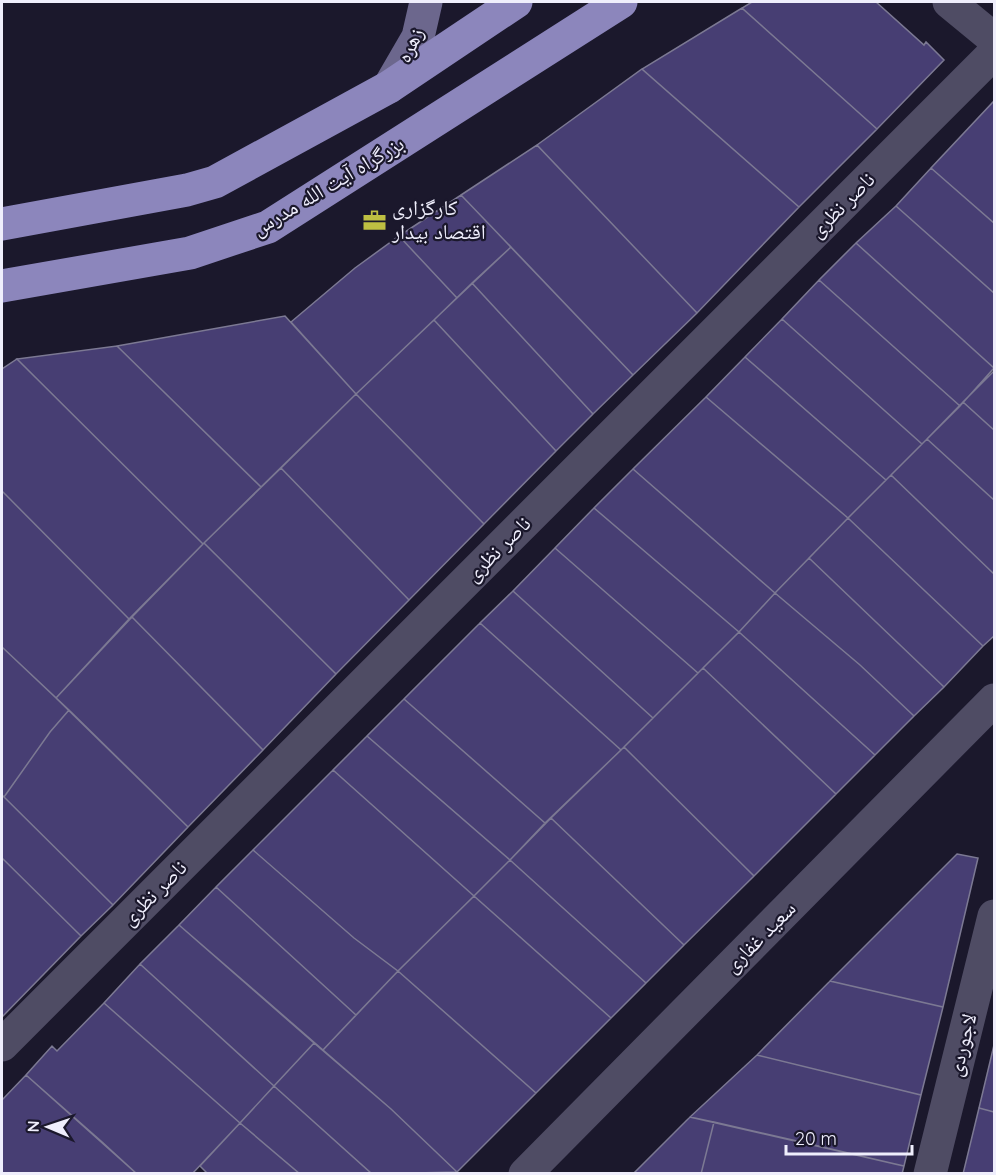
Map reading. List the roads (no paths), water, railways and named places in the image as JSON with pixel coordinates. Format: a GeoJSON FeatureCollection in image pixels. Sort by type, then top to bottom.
{"type":"FeatureCollection","features":[{"type":"Feature","properties":{"kind":"highway"},"geometry":{"type":"LineString","coordinates":[[2,224],[187,190],[215,182],[389,87],[516,2]]}},
{"type":"Feature","properties":{"kind":"highway","name":"بزرگراه آیت الله مدرس"},"geometry":{"type":"LineString","coordinates":[[2,286],[190,252],[268,227],[621,2]]}},
{"type":"Feature","properties":{"kind":"main road","name":"زهره"},"geometry":{"type":"LineString","coordinates":[[389,87],[418,37],[426,5]]}},
{"type":"Feature","properties":{"kind":"street"},"geometry":{"type":"LineString","coordinates":[[949,2],[994,39]]}},
{"type":"Feature","properties":{"kind":"street","name":"ناصر نظری"},"geometry":{"type":"LineString","coordinates":[[2,1045],[994,53]]}},
{"type":"Feature","properties":{"kind":"street","name":"سعید غفاری"},"geometry":{"type":"LineString","coordinates":[[525,1173],[994,700]]}},
{"type":"Feature","properties":{"kind":"street","name":"لاجوردی"},"geometry":{"type":"LineString","coordinates":[[930,1173],[994,916]]}},
{"type":"Feature","properties":{"kind":"place","name":"کارگزاری اقتصاد بیدار"},"geometry":{"type":"Point","coordinates":[374,220]}}]}
